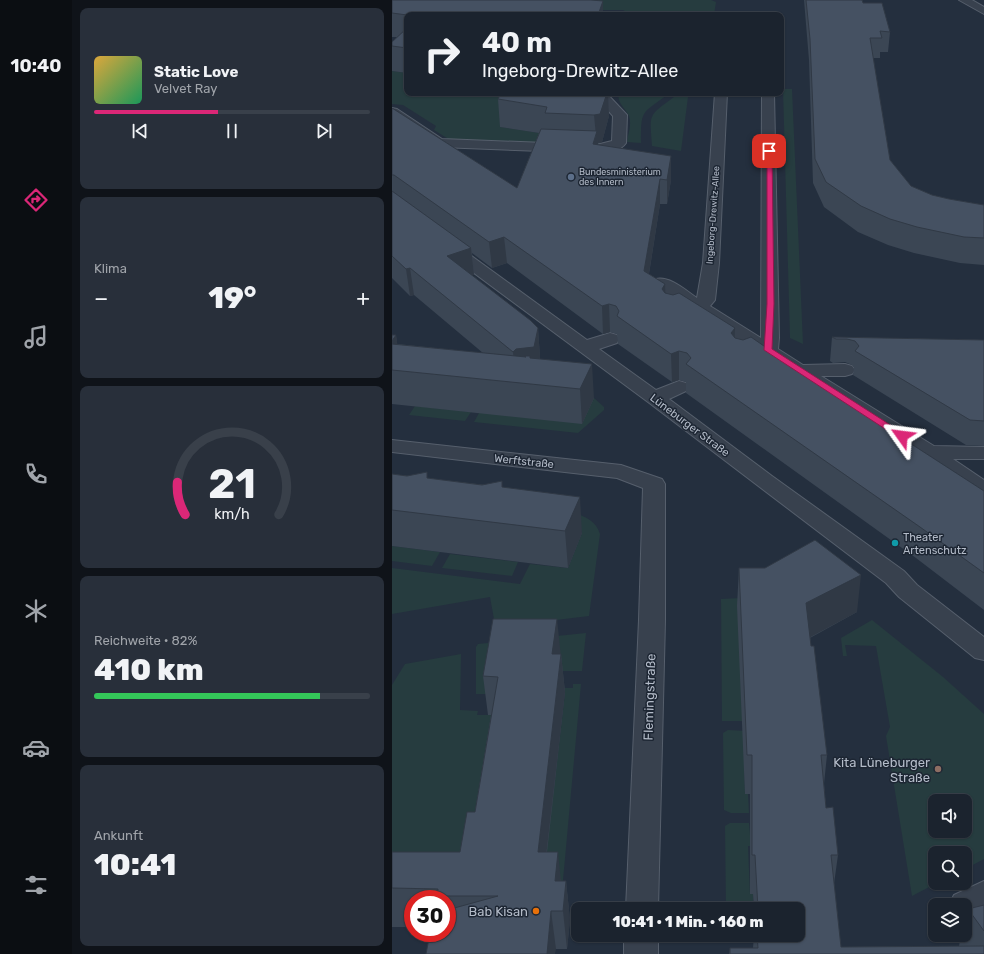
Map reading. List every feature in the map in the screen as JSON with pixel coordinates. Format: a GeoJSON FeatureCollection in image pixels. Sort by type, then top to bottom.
{"type":"FeatureCollection","features":[{"type":"Feature","properties":{"kind":"street"},"geometry":{"type":"LineString","coordinates":[[964,0],[984,11]]}},
{"type":"Feature","properties":{"kind":"street"},"geometry":{"type":"LineString","coordinates":[[392,112],[439,143],[596,149],[611,147],[619,143],[620,116],[603,98],[603,96]]}},
{"type":"Feature","properties":{"kind":"street","name":"Ingeborg-Drewitz-Allee"},"geometry":{"type":"LineString","coordinates":[[699,306],[706,300],[711,263],[721,96]]}},
{"type":"Feature","properties":{"kind":"street"},"geometry":{"type":"LineString","coordinates":[[768,96],[770,304],[768,350]]}},
{"type":"Feature","properties":{"kind":"street","name":"Lüneburger Straße"},"geometry":{"type":"LineString","coordinates":[[435,236],[895,577],[908,591],[984,651]]}},
{"type":"Feature","properties":{"kind":"street"},"geometry":{"type":"LineString","coordinates":[[662,282],[863,412],[929,452],[984,490]]}},
{"type":"Feature","properties":{"kind":"street"},"geometry":{"type":"LineString","coordinates":[[673,316],[699,306]]}},
{"type":"Feature","properties":{"kind":"street"},"geometry":{"type":"LineString","coordinates":[[586,347],[610,339]]}},
{"type":"Feature","properties":{"kind":"street"},"geometry":{"type":"LineString","coordinates":[[742,361],[768,350]]}},
{"type":"Feature","properties":{"kind":"street"},"geometry":{"type":"LineString","coordinates":[[588,375],[610,367]]}},
{"type":"Feature","properties":{"kind":"street"},"geometry":{"type":"LineString","coordinates":[[801,372],[845,370]]}},
{"type":"Feature","properties":{"kind":"street"},"geometry":{"type":"LineString","coordinates":[[655,398],[679,387]]}},
{"type":"Feature","properties":{"kind":"street","name":"Werftstraße"},"geometry":{"type":"LineString","coordinates":[[392,446],[621,472],[654,484]]}},
{"type":"Feature","properties":{"kind":"street"},"geometry":{"type":"LineString","coordinates":[[929,452],[984,453]]}},
{"type":"Feature","properties":{"kind":"street","name":"Flemingstraße"},"geometry":{"type":"LineString","coordinates":[[642,902],[652,620],[654,484]]}},
{"type":"Feature","properties":{"kind":"street"},"geometry":{"type":"LineString","coordinates":[[972,901],[984,895]]}},
{"type":"Feature","properties":{"kind":"street"},"geometry":{"type":"LineString","coordinates":[[641,942],[641,954]]}},
{"type":"Feature","properties":{"kind":"green space"},"geometry":{"type":"Polygon","coordinates":[[[555,0],[711,0],[716,2],[714,12],[627,12],[623,10],[584,10],[555,0]]]}},
{"type":"Feature","properties":{"kind":"green space"},"geometry":{"type":"Polygon","coordinates":[[[392,71],[404,73],[404,96],[515,96],[501,127],[601,143],[601,145],[450,140],[434,130],[436,126],[403,105],[392,104],[392,71]]]}},
{"type":"Feature","properties":{"kind":"green space"},"geometry":{"type":"Polygon","coordinates":[[[784,89],[792,89],[803,344],[790,338],[784,89]]]}},
{"type":"Feature","properties":{"kind":"green space"},"geometry":{"type":"Polygon","coordinates":[[[618,96],[666,96],[644,114],[641,124],[641,143],[627,142],[630,120],[628,113],[618,96]]]}},
{"type":"Feature","properties":{"kind":"green space"},"geometry":{"type":"Polygon","coordinates":[[[674,97],[688,97],[681,151],[652,146],[652,117],[659,108],[674,97]]]}},
{"type":"Feature","properties":{"kind":"green space"},"geometry":{"type":"Polygon","coordinates":[[[594,398],[604,407],[604,410],[578,433],[474,422],[479,413],[594,398]]]}},
{"type":"Feature","properties":{"kind":"green space"},"geometry":{"type":"Polygon","coordinates":[[[415,406],[471,412],[465,421],[409,415],[415,406]]]}},
{"type":"Feature","properties":{"kind":"green space"},"geometry":{"type":"Polygon","coordinates":[[[575,513],[587,518],[593,523],[600,534],[589,616],[556,620],[494,619],[490,597],[392,614],[392,568],[520,584],[530,564],[568,568],[582,533],[575,513]]]}},
{"type":"Feature","properties":{"kind":"green space"},"geometry":{"type":"Polygon","coordinates":[[[392,546],[440,552],[432,566],[392,561],[392,546]]]}},
{"type":"Feature","properties":{"kind":"green space"},"geometry":{"type":"Polygon","coordinates":[[[450,554],[518,562],[512,576],[442,568],[450,554]]]}},
{"type":"Feature","properties":{"kind":"green space"},"geometry":{"type":"Polygon","coordinates":[[[761,597],[745,721],[722,721],[721,599],[761,597]]]}},
{"type":"Feature","properties":{"kind":"green space","name":"Kita Lüneburger Straße"},"geometry":{"type":"Polygon","coordinates":[[[872,620],[943,677],[984,714],[984,859],[972,865],[972,846],[928,846],[928,888],[912,896],[886,736],[890,727],[876,646],[845,645],[847,656],[843,656],[841,638],[872,620]]]}},
{"type":"Feature","properties":{"kind":"green space"},"geometry":{"type":"Polygon","coordinates":[[[586,633],[582,671],[559,671],[492,694],[476,694],[476,647],[478,644],[586,633]]]}},
{"type":"Feature","properties":{"kind":"green space"},"geometry":{"type":"Polygon","coordinates":[[[461,654],[460,710],[478,711],[477,715],[503,715],[481,851],[392,890],[392,685],[405,664],[461,654]]]}},
{"type":"Feature","properties":{"kind":"green space"},"geometry":{"type":"Polygon","coordinates":[[[573,684],[581,684],[562,891],[542,891],[565,693],[557,688],[573,688],[573,684]]]}},
{"type":"Feature","properties":{"kind":"green space"},"geometry":{"type":"Polygon","coordinates":[[[728,730],[746,731],[744,752],[745,793],[748,794],[749,813],[731,813],[724,810],[723,733],[728,730]]]}},
{"type":"Feature","properties":{"kind":"green space"},"geometry":{"type":"Polygon","coordinates":[[[730,823],[749,823],[751,846],[748,846],[750,894],[753,894],[753,902],[726,902],[725,826],[730,823]]]}},
{"type":"Feature","properties":{"kind":"building"},"geometry":{"type":"Polygon","coordinates":[[[392,0],[603,1],[599,12],[404,12],[404,15],[392,13],[392,0]]]}},
{"type":"Feature","properties":{"kind":"building"},"geometry":{"type":"Polygon","coordinates":[[[806,0],[862,0],[863,3],[882,3],[890,32],[880,31],[882,38],[870,38],[890,160],[911,186],[932,195],[984,205],[984,238],[964,237],[917,227],[890,219],[861,206],[826,182],[815,159],[810,39],[806,0]]]}},
{"type":"Feature","properties":{"kind":"building"},"geometry":{"type":"Polygon","coordinates":[[[404,31],[404,48],[392,46],[392,42],[404,31]]]}},
{"type":"Feature","properties":{"kind":"building"},"geometry":{"type":"Polygon","coordinates":[[[500,96],[606,96],[600,114],[594,115],[545,113],[547,107],[498,99],[500,96]]]}},
{"type":"Feature","properties":{"kind":"building"},"geometry":{"type":"Polygon","coordinates":[[[392,108],[517,188],[541,129],[597,131],[593,144],[671,156],[667,180],[660,179],[644,271],[665,284],[662,289],[665,293],[673,295],[679,293],[735,328],[731,333],[735,338],[743,340],[751,337],[820,385],[984,491],[984,573],[686,364],[691,358],[687,353],[679,351],[671,354],[617,316],[619,311],[616,306],[609,304],[602,306],[504,237],[489,242],[392,175],[392,108]]]}},
{"type":"Feature","properties":{"kind":"building"},"geometry":{"type":"Polygon","coordinates":[[[392,191],[471,248],[447,256],[530,320],[538,328],[534,347],[516,349],[513,352],[410,268],[406,269],[392,256],[392,191]]]}},
{"type":"Feature","properties":{"kind":"building"},"geometry":{"type":"Polygon","coordinates":[[[392,335],[396,335],[392,341],[392,335]]]}},
{"type":"Feature","properties":{"kind":"building"},"geometry":{"type":"Polygon","coordinates":[[[832,337],[984,340],[984,421],[970,420],[855,351],[859,346],[855,341],[836,339],[832,337]]]}},
{"type":"Feature","properties":{"kind":"building"},"geometry":{"type":"Polygon","coordinates":[[[392,344],[526,357],[524,356],[530,356],[530,358],[592,364],[580,389],[392,370],[392,344]]]}},
{"type":"Feature","properties":{"kind":"building"},"geometry":{"type":"Polygon","coordinates":[[[427,472],[427,478],[482,485],[502,481],[502,487],[580,497],[565,531],[392,510],[392,474],[407,476],[427,472]]]}},
{"type":"Feature","properties":{"kind":"building"},"geometry":{"type":"Polygon","coordinates":[[[815,540],[861,575],[806,603],[811,646],[814,646],[827,755],[821,755],[826,808],[833,807],[838,855],[831,855],[841,947],[984,946],[984,954],[730,954],[730,948],[758,948],[758,942],[805,942],[805,902],[758,902],[755,855],[752,855],[752,755],[747,755],[739,568],[765,568],[815,540]]]}},
{"type":"Feature","properties":{"kind":"building"},"geometry":{"type":"Polygon","coordinates":[[[493,619],[557,619],[552,654],[561,654],[538,852],[558,852],[555,881],[566,881],[563,911],[551,911],[547,954],[426,954],[428,942],[456,942],[456,908],[498,896],[456,896],[456,890],[392,888],[392,852],[460,852],[467,812],[475,812],[498,677],[483,676],[493,619]]]}},
{"type":"Feature","properties":{"kind":"building"},"geometry":{"type":"Polygon","coordinates":[[[984,905],[984,931],[972,914],[972,908],[984,905]]]}},
{"type":"Feature","properties":{"kind":"place","name":"Bundesministerium des Innern"},"geometry":{"type":"Point","coordinates":[571,177]}},
{"type":"Feature","properties":{"kind":"place","name":"Theater Artenschutz"},"geometry":{"type":"Point","coordinates":[895,543]}},
{"type":"Feature","properties":{"kind":"place","name":"Kita Lüneburger Straße"},"geometry":{"type":"Point","coordinates":[938,769]}},
{"type":"Feature","properties":{"kind":"place","name":"Bab Kisan"},"geometry":{"type":"Point","coordinates":[536,911]}},
{"type":"Feature","properties":{"kind":"route"},"geometry":{"type":"LineString","coordinates":[[769,151],[770,338],[768,350],[902,436]]}}]}
